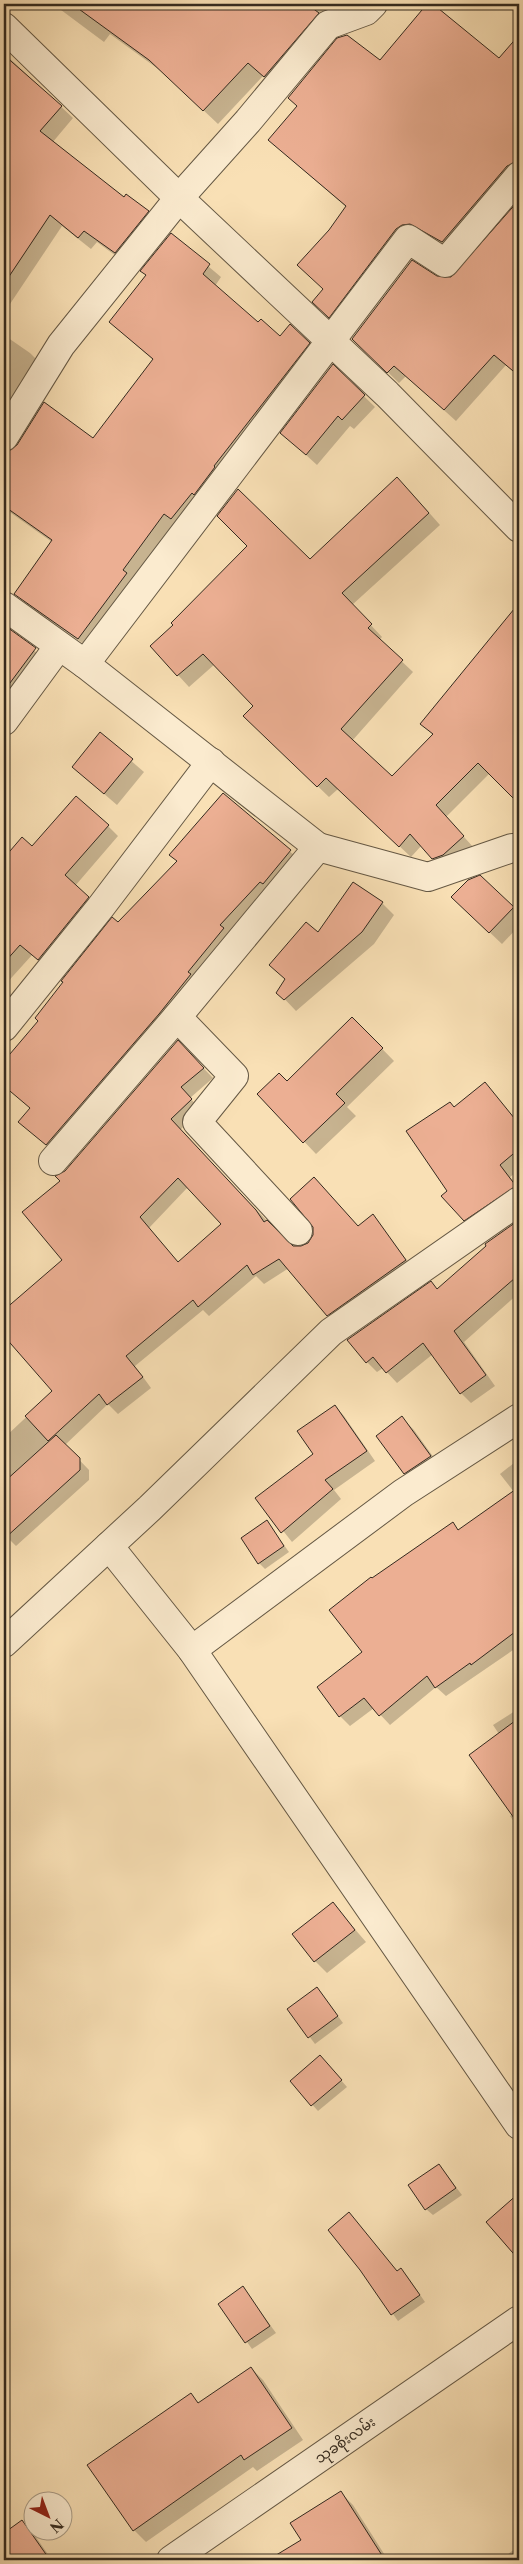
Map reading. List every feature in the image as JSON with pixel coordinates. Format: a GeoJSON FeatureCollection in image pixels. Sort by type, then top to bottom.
{"type":"FeatureCollection","features":[{"type":"Feature","properties":{"kind":"street"},"geometry":{"type":"LineString","coordinates":[[4,437],[61,345],[179,198],[248,121],[328,26],[366,11],[374,4]]}},
{"type":"Feature","properties":{"kind":"street"},"geometry":{"type":"LineString","coordinates":[[4,27],[179,198],[387,394],[519,528]]}},
{"type":"Feature","properties":{"kind":"street"},"geometry":{"type":"LineString","coordinates":[[85,664],[408,239],[445,263],[519,176]]}},
{"type":"Feature","properties":{"kind":"street"},"geometry":{"type":"LineString","coordinates":[[4,606],[85,664],[318,847],[428,877],[512,848],[519,848]]}},
{"type":"Feature","properties":{"kind":"street"},"geometry":{"type":"LineString","coordinates":[[4,720],[59,646]]}},
{"type":"Feature","properties":{"kind":"street"},"geometry":{"type":"LineString","coordinates":[[4,1027],[100,908],[211,762]]}},
{"type":"Feature","properties":{"kind":"street"},"geometry":{"type":"LineString","coordinates":[[54,1161],[318,847]]}},
{"type":"Feature","properties":{"kind":"street"},"geometry":{"type":"LineString","coordinates":[[177,1017],[234,1076],[197,1122],[298,1232]]}},
{"type":"Feature","properties":{"kind":"street"},"geometry":{"type":"LineString","coordinates":[[4,1643],[109,1546],[332,1332],[519,1201]]}},
{"type":"Feature","properties":{"kind":"street"},"geometry":{"type":"LineString","coordinates":[[192,1650],[403,1493],[519,1418]]}},
{"type":"Feature","properties":{"kind":"street"},"geometry":{"type":"LineString","coordinates":[[109,1546],[192,1650],[519,2125]]}},
{"type":"Feature","properties":{"kind":"street","name":"သုခစိုးလမ်း"},"geometry":{"type":"LineString","coordinates":[[171,2560],[519,2320]]}},
{"type":"Feature","properties":{"kind":"building"},"geometry":{"type":"Polygon","coordinates":[[[72,4],[307,4],[319,13],[264,77],[248,63],[203,111],[149,60],[72,4]]]}},
{"type":"Feature","properties":{"kind":"building"},"geometry":{"type":"Polygon","coordinates":[[[427,4],[433,4],[499,58],[519,35],[519,161],[507,166],[442,242],[410,224],[402,225],[396,229],[329,318],[312,302],[323,289],[297,265],[329,230],[346,206],[268,140],[297,106],[288,98],[337,38],[347,35],[380,60],[427,4]]]}},
{"type":"Feature","properties":{"kind":"building"},"geometry":{"type":"Polygon","coordinates":[[[4,55],[62,106],[40,131],[124,197],[126,194],[149,211],[115,253],[84,231],[78,238],[50,215],[4,284],[4,55]]]}},
{"type":"Feature","properties":{"kind":"building"},"geometry":{"type":"Polygon","coordinates":[[[519,200],[519,376],[494,355],[444,410],[394,366],[387,373],[352,339],[412,260],[437,276],[451,277],[519,200]]]}},
{"type":"Feature","properties":{"kind":"building"},"geometry":{"type":"Polygon","coordinates":[[[171,233],[210,264],[203,274],[258,322],[261,319],[280,336],[290,324],[310,343],[214,466],[194,495],[192,493],[171,519],[164,514],[123,570],[127,573],[78,639],[14,594],[52,540],[4,506],[4,453],[17,445],[44,402],[93,438],[153,359],[109,322],[146,275],[140,271],[171,233]]]}},
{"type":"Feature","properties":{"kind":"building"},"geometry":{"type":"Polygon","coordinates":[[[333,364],[365,395],[342,420],[338,416],[306,455],[280,433],[333,364]]]}},
{"type":"Feature","properties":{"kind":"building"},"geometry":{"type":"Polygon","coordinates":[[[397,477],[429,513],[342,593],[372,624],[368,628],[403,660],[341,729],[392,776],[433,734],[420,724],[519,603],[519,804],[478,763],[436,805],[464,836],[443,855],[432,859],[410,834],[399,847],[326,778],[317,787],[243,716],[253,706],[203,654],[177,676],[150,646],[173,625],[171,623],[247,546],[217,516],[238,489],[310,559],[397,477]]]}},
{"type":"Feature","properties":{"kind":"building"},"geometry":{"type":"Polygon","coordinates":[[[4,625],[36,648],[4,691],[4,625]]]}},
{"type":"Feature","properties":{"kind":"building"},"geometry":{"type":"Polygon","coordinates":[[[100,732],[133,759],[104,794],[72,767],[100,732]]]}},
{"type":"Feature","properties":{"kind":"building"},"geometry":{"type":"Polygon","coordinates":[[[223,793],[291,850],[263,884],[260,882],[220,925],[224,928],[188,972],[191,974],[46,1145],[18,1122],[30,1108],[4,1086],[4,1061],[38,1021],[35,1018],[63,982],[61,981],[112,917],[118,922],[177,861],[169,855],[223,793]]]}},
{"type":"Feature","properties":{"kind":"building"},"geometry":{"type":"Polygon","coordinates":[[[76,796],[109,825],[65,875],[89,897],[38,960],[20,945],[4,963],[4,858],[22,837],[32,846],[76,796]]]}},
{"type":"Feature","properties":{"kind":"building"},"geometry":{"type":"Polygon","coordinates":[[[480,875],[514,907],[489,933],[451,897],[468,880],[480,875]]]}},
{"type":"Feature","properties":{"kind":"building"},"geometry":{"type":"Polygon","coordinates":[[[353,882],[383,902],[362,932],[284,1000],[276,993],[285,979],[269,965],[306,922],[318,932],[353,882]]]}},
{"type":"Feature","properties":{"kind":"building"},"geometry":{"type":"Polygon","coordinates":[[[352,1017],[383,1048],[336,1094],[345,1103],[303,1143],[257,1094],[279,1073],[287,1081],[352,1017]]]}},
{"type":"Feature","properties":{"kind":"building"},"geometry":{"type":"Polygon","coordinates":[[[178,1040],[204,1068],[181,1087],[192,1099],[171,1119],[256,1210],[264,1222],[267,1220],[293,1246],[301,1246],[308,1243],[313,1235],[313,1227],[290,1199],[314,1177],[358,1226],[373,1214],[406,1260],[327,1316],[279,1259],[253,1275],[247,1265],[198,1307],[193,1300],[126,1356],[143,1377],[107,1405],[99,1394],[48,1441],[25,1416],[52,1391],[4,1336],[4,1310],[62,1260],[22,1212],[60,1181],[55,1176],[65,1171],[178,1040]],[[178,1178],[140,1217],[178,1262],[221,1224],[178,1178]]]}},
{"type":"Feature","properties":{"kind":"building"},"geometry":{"type":"Polygon","coordinates":[[[485,1082],[519,1124],[519,1149],[500,1165],[516,1186],[464,1221],[441,1196],[447,1191],[406,1131],[450,1102],[454,1107],[485,1082]]]}},
{"type":"Feature","properties":{"kind":"building"},"geometry":{"type":"Polygon","coordinates":[[[519,1220],[519,1283],[515,1278],[454,1331],[486,1375],[460,1394],[423,1343],[386,1373],[373,1357],[366,1363],[347,1340],[431,1281],[437,1289],[486,1246],[485,1244],[519,1220]]]}},
{"type":"Feature","properties":{"kind":"building"},"geometry":{"type":"Polygon","coordinates":[[[335,1405],[367,1451],[325,1480],[333,1489],[281,1533],[255,1498],[313,1454],[297,1431],[335,1405]]]}},
{"type":"Feature","properties":{"kind":"building"},"geometry":{"type":"Polygon","coordinates":[[[402,1416],[431,1456],[404,1474],[376,1436],[402,1416]]]}},
{"type":"Feature","properties":{"kind":"building"},"geometry":{"type":"Polygon","coordinates":[[[56,1435],[80,1458],[80,1470],[4,1539],[4,1482],[56,1435]]]}},
{"type":"Feature","properties":{"kind":"building"},"geometry":{"type":"Polygon","coordinates":[[[519,1487],[519,1629],[471,1665],[470,1663],[435,1688],[427,1676],[379,1716],[364,1698],[339,1717],[317,1687],[362,1652],[329,1610],[371,1577],[453,1522],[458,1530],[519,1487]]]}},
{"type":"Feature","properties":{"kind":"building"},"geometry":{"type":"Polygon","coordinates":[[[267,1520],[284,1546],[258,1564],[241,1538],[267,1520]]]}},
{"type":"Feature","properties":{"kind":"building"},"geometry":{"type":"Polygon","coordinates":[[[519,1718],[519,1825],[469,1755],[519,1718]]]}},
{"type":"Feature","properties":{"kind":"building"},"geometry":{"type":"Polygon","coordinates":[[[333,1902],[355,1930],[314,1962],[292,1934],[333,1902]]]}},
{"type":"Feature","properties":{"kind":"building"},"geometry":{"type":"Polygon","coordinates":[[[317,1987],[338,2016],[308,2038],[287,2009],[317,1987]]]}},
{"type":"Feature","properties":{"kind":"building"},"geometry":{"type":"Polygon","coordinates":[[[320,2055],[342,2080],[311,2106],[290,2081],[320,2055]]]}},
{"type":"Feature","properties":{"kind":"building"},"geometry":{"type":"Polygon","coordinates":[[[439,2164],[456,2188],[425,2210],[408,2185],[439,2164]]]}},
{"type":"Feature","properties":{"kind":"building"},"geometry":{"type":"Polygon","coordinates":[[[519,2193],[519,2260],[486,2222],[519,2193]]]}},
{"type":"Feature","properties":{"kind":"building"},"geometry":{"type":"Polygon","coordinates":[[[349,2212],[397,2271],[401,2268],[420,2295],[391,2315],[360,2270],[328,2230],[349,2212]]]}},
{"type":"Feature","properties":{"kind":"building"},"geometry":{"type":"Polygon","coordinates":[[[243,2286],[270,2326],[245,2343],[218,2304],[243,2286]]]}},
{"type":"Feature","properties":{"kind":"building"},"geometry":{"type":"Polygon","coordinates":[[[251,2367],[292,2428],[244,2460],[241,2455],[133,2531],[87,2465],[191,2393],[198,2403],[251,2367]]]}},
{"type":"Feature","properties":{"kind":"building"},"geometry":{"type":"Polygon","coordinates":[[[341,2491],[385,2560],[268,2560],[301,2540],[290,2523],[341,2491]]]}},
{"type":"Feature","properties":{"kind":"building"},"geometry":{"type":"Polygon","coordinates":[[[22,2520],[22,2542],[37,2542],[50,2560],[4,2560],[4,2533],[22,2520]]]}}]}
